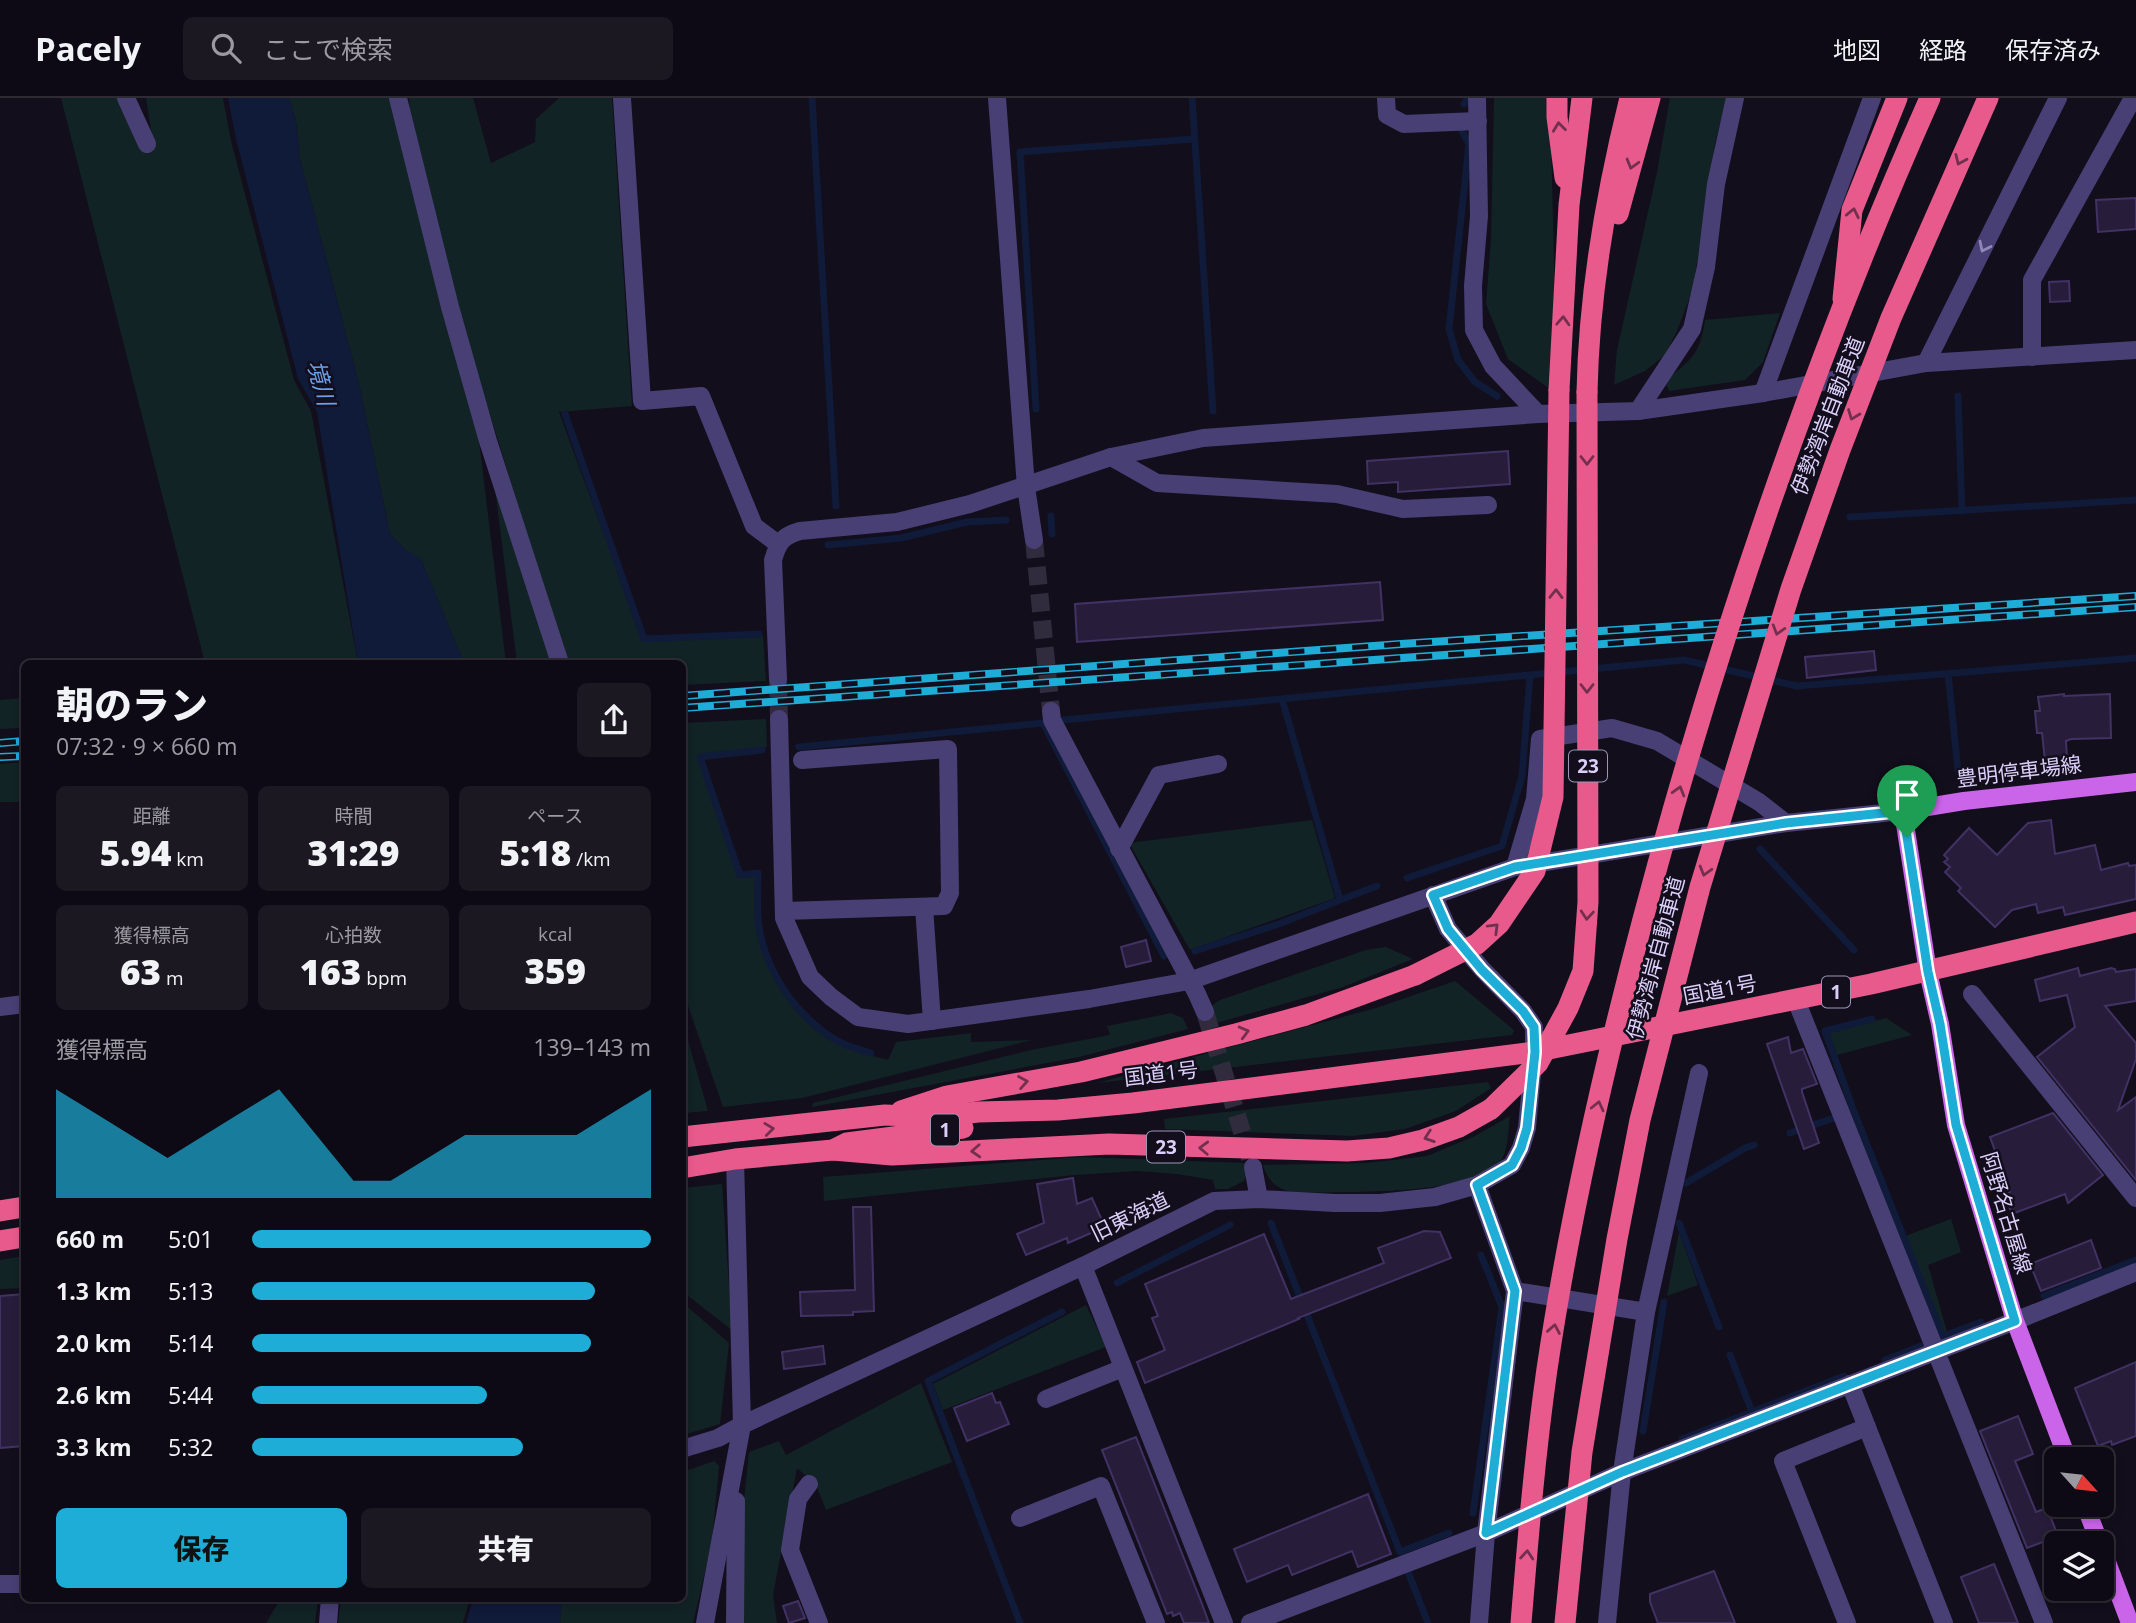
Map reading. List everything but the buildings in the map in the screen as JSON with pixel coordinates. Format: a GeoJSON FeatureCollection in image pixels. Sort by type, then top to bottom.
{"type":"FeatureCollection","features":[{"type":"Feature","properties":{"kind":"highway"},"geometry":{"type":"LineString","coordinates":[[1557,98],[1557,117],[1569,205]]}},
{"type":"Feature","properties":{"kind":"highway","name":"23"},"geometry":{"type":"LineString","coordinates":[[885,1115],[947,1096],[1081,1072],[1306,1016],[1415,975],[1477,944],[1499,924],[1535,871],[1553,797],[1559,390],[1569,205],[1582,98]]}},
{"type":"Feature","properties":{"kind":"highway","name":"23"},"geometry":{"type":"LineString","coordinates":[[833,1150],[892,1155],[1109,1144],[1347,1152],[1389,1148],[1423,1140],[1459,1127],[1491,1109],[1538,1063],[1568,1008],[1583,971],[1588,902],[1588,348],[1605,213],[1630,98]]}},
{"type":"Feature","properties":{"kind":"highway"},"geometry":{"type":"LineString","coordinates":[[1588,348],[1614,229],[1650,98]]}},
{"type":"Feature","properties":{"kind":"highway"},"geometry":{"type":"LineString","coordinates":[[1842,305],[1852,210],[1897,98]]}},
{"type":"Feature","properties":{"kind":"highway","name":"伊勢湾岸自動車道"},"geometry":{"type":"LineString","coordinates":[[1521,1623],[1547,1369],[1567,1252],[1619,1013],[1663,847],[1741,587],[1792,437],[1842,305],[1930,98]]}},
{"type":"Feature","properties":{"kind":"highway","name":"伊勢湾岸自動車道"},"geometry":{"type":"LineString","coordinates":[[1565,1623],[1582,1452],[1616,1239],[1640,1120],[1700,887],[1791,589],[1840,450],[1891,318],[1988,98]]}},
{"type":"Feature","properties":{"kind":"highway","name":"国道1号"},"geometry":{"type":"LineString","coordinates":[[692,1136],[885,1115],[934,1117],[1133,1103],[1535,1052],[1928,972],[2136,922]]}},
{"type":"Feature","properties":{"kind":"highway","name":"国道1号"},"geometry":{"type":"LineString","coordinates":[[692,1167],[735,1159],[833,1150],[847,1143],[976,1126],[1058,1110]]}},
{"type":"Feature","properties":{"kind":"highway"},"geometry":{"type":"LineString","coordinates":[[0,1211],[21,1208]]}},
{"type":"Feature","properties":{"kind":"highway"},"geometry":{"type":"LineString","coordinates":[[0,1241],[21,1238]]}},
{"type":"Feature","properties":{"kind":"main road","name":"豊明停車場線"},"geometry":{"type":"LineString","coordinates":[[1903,811],[1964,801],[2136,782]]}},
{"type":"Feature","properties":{"kind":"main road"},"geometry":{"type":"LineString","coordinates":[[1903,811],[1928,972]]}},
{"type":"Feature","properties":{"kind":"main road","name":"阿野名古屋線"},"geometry":{"type":"LineString","coordinates":[[1928,972],[1940,1024],[1956,1125],[2015,1321],[2062,1447]]}},
{"type":"Feature","properties":{"kind":"main road"},"geometry":{"type":"LineString","coordinates":[[2114,1581],[2130,1623]]}},
{"type":"Feature","properties":{"kind":"street"},"geometry":{"type":"LineString","coordinates":[[126,98],[147,144]]}},
{"type":"Feature","properties":{"kind":"street"},"geometry":{"type":"LineString","coordinates":[[398,98],[450,307],[488,441],[559,660]]}},
{"type":"Feature","properties":{"kind":"street"},"geometry":{"type":"LineString","coordinates":[[622,98],[642,401],[701,396],[754,526],[778,544]]}},
{"type":"Feature","properties":{"kind":"street"},"geometry":{"type":"LineString","coordinates":[[998,98],[1026,487],[1034,540]]}},
{"type":"Feature","properties":{"kind":"street"},"geometry":{"type":"LineString","coordinates":[[1386,98],[1387,115],[1404,124],[1478,121]]}},
{"type":"Feature","properties":{"kind":"street"},"geometry":{"type":"LineString","coordinates":[[1477,98],[1479,216],[1473,286],[1474,330],[1493,366],[1538,414]]}},
{"type":"Feature","properties":{"kind":"street"},"geometry":{"type":"LineString","coordinates":[[1638,411],[1692,329],[1706,267],[1716,184],[1735,98]]}},
{"type":"Feature","properties":{"kind":"street"},"geometry":{"type":"LineString","coordinates":[[1763,393],[1872,98]]}},
{"type":"Feature","properties":{"kind":"street"},"geometry":{"type":"LineString","coordinates":[[1926,363],[2058,98]]}},
{"type":"Feature","properties":{"kind":"street"},"geometry":{"type":"LineString","coordinates":[[2032,357],[2032,279],[2133,98]]}},
{"type":"Feature","properties":{"kind":"street"},"geometry":{"type":"LineString","coordinates":[[778,679],[773,561],[778,544],[786,535],[800,531],[897,522],[1026,487],[1111,457],[1203,438],[1538,414],[1638,411],[1763,393],[1926,363],[2136,350]]}},
{"type":"Feature","properties":{"kind":"street"},"geometry":{"type":"LineString","coordinates":[[1111,457],[1157,483],[1337,494],[1403,509],[1488,505]]}},
{"type":"Feature","properties":{"kind":"street"},"geometry":{"type":"LineString","coordinates":[[1051,711],[1052,720],[1205,1012]]}},
{"type":"Feature","properties":{"kind":"street"},"geometry":{"type":"LineString","coordinates":[[779,719],[784,918],[810,977],[840,1004],[858,1017],[908,1024],[1089,999],[1189,981],[1515,867],[1786,823],[1903,811]]}},
{"type":"Feature","properties":{"kind":"street"},"geometry":{"type":"LineString","coordinates":[[1515,867],[1535,799],[1540,739],[1612,728],[1657,741],[1759,802],[1786,823]]}},
{"type":"Feature","properties":{"kind":"street"},"geometry":{"type":"LineString","coordinates":[[784,911],[944,906],[950,893],[947,748],[802,761]]}},
{"type":"Feature","properties":{"kind":"street"},"geometry":{"type":"LineString","coordinates":[[1119,849],[1158,775],[1217,764]]}},
{"type":"Feature","properties":{"kind":"street","name":"旧東海道"},"geometry":{"type":"LineString","coordinates":[[686,1448],[718,1438],[1083,1266],[1214,1201],[1259,1199],[1380,1203],[1435,1197],[1477,1185],[1512,1165],[1527,1128],[1535,1052],[1534,1027],[1523,1011],[1482,970],[1448,929],[1433,895]]}},
{"type":"Feature","properties":{"kind":"street"},"geometry":{"type":"LineString","coordinates":[[924,907],[932,1021]]}},
{"type":"Feature","properties":{"kind":"street"},"geometry":{"type":"LineString","coordinates":[[1972,994],[2136,1198]]}},
{"type":"Feature","properties":{"kind":"street"},"geometry":{"type":"LineString","coordinates":[[1797,1000],[2044,1623]]}},
{"type":"Feature","properties":{"kind":"street"},"geometry":{"type":"LineString","coordinates":[[0,1007],[21,1004]]}},
{"type":"Feature","properties":{"kind":"street"},"geometry":{"type":"LineString","coordinates":[[1606,1623],[1622,1472],[1646,1312],[1699,1073]]}},
{"type":"Feature","properties":{"kind":"street"},"geometry":{"type":"LineString","coordinates":[[705,1623],[742,1425],[735,1159]]}},
{"type":"Feature","properties":{"kind":"street"},"geometry":{"type":"LineString","coordinates":[[1253,1167],[1259,1199]]}},
{"type":"Feature","properties":{"kind":"street"},"geometry":{"type":"LineString","coordinates":[[1477,1185],[1515,1291],[1486,1533],[1479,1623]]}},
{"type":"Feature","properties":{"kind":"street"},"geometry":{"type":"LineString","coordinates":[[1083,1266],[1224,1623]]}},
{"type":"Feature","properties":{"kind":"street"},"geometry":{"type":"LineString","coordinates":[[1250,1623],[1486,1533],[1622,1472],[2136,1272]]}},
{"type":"Feature","properties":{"kind":"street"},"geometry":{"type":"LineString","coordinates":[[1515,1291],[1646,1312]]}},
{"type":"Feature","properties":{"kind":"street"},"geometry":{"type":"LineString","coordinates":[[1046,1399],[1123,1368]]}},
{"type":"Feature","properties":{"kind":"street"},"geometry":{"type":"LineString","coordinates":[[1850,1384],[1944,1623]]}},
{"type":"Feature","properties":{"kind":"street"},"geometry":{"type":"LineString","coordinates":[[1847,1623],[1783,1461],[1867,1427]]}},
{"type":"Feature","properties":{"kind":"street"},"geometry":{"type":"LineString","coordinates":[[735,1623],[736,1449]]}},
{"type":"Feature","properties":{"kind":"street"},"geometry":{"type":"LineString","coordinates":[[809,1484],[799,1499],[790,1550],[819,1623]]}},
{"type":"Feature","properties":{"kind":"street"},"geometry":{"type":"LineString","coordinates":[[1020,1518],[1101,1486],[1156,1623]]}},
{"type":"Feature","properties":{"kind":"street"},"geometry":{"type":"LineString","coordinates":[[0,1584],[21,1584]]}},
{"type":"Feature","properties":{"kind":"street"},"geometry":{"type":"LineString","coordinates":[[328,1623],[330,1602]]}},
{"type":"Feature","properties":{"kind":"shaded area"},"geometry":{"type":"Polygon","coordinates":[[[61,98],[119,98],[144,151],[154,149],[146,98],[223,98],[231,141],[294,380],[311,411],[357,660],[204,660],[61,98]]]}},
{"type":"Feature","properties":{"kind":"shaded area"},"geometry":{"type":"Polygon","coordinates":[[[289,98],[392,98],[477,424],[506,660],[463,660],[421,560],[390,534],[359,384],[300,159],[296,121],[289,98]]]}},
{"type":"Feature","properties":{"kind":"shaded area"},"geometry":{"type":"Polygon","coordinates":[[[409,98],[473,98],[491,163],[535,142],[536,119],[559,98],[612,98],[632,406],[559,412],[643,641],[763,636],[766,681],[686,685],[686,660],[566,660],[457,308],[412,134],[409,98]]]}},
{"type":"Feature","properties":{"kind":"shaded area"},"geometry":{"type":"Polygon","coordinates":[[[1494,98],[1550,98],[1555,302],[1554,392],[1508,359],[1486,304],[1491,240],[1494,98]]]}},
{"type":"Feature","properties":{"kind":"shaded area"},"geometry":{"type":"Polygon","coordinates":[[[1670,98],[1727,98],[1715,143],[1693,289],[1665,355],[1645,371],[1614,385],[1617,350],[1657,172],[1670,98]]]}},
{"type":"Feature","properties":{"kind":"shaded area"},"geometry":{"type":"Polygon","coordinates":[[[1780,313],[1763,362],[1745,380],[1669,391],[1665,381],[1693,356],[1705,320],[1780,313]]]}},
{"type":"Feature","properties":{"kind":"shaded area"},"geometry":{"type":"Polygon","coordinates":[[[492,465],[552,660],[517,660],[492,465]]]}},
{"type":"Feature","properties":{"kind":"shaded area"},"geometry":{"type":"Polygon","coordinates":[[[21,698],[21,728],[0,729],[0,700],[21,698]]]}},
{"type":"Feature","properties":{"kind":"shaded area"},"geometry":{"type":"Polygon","coordinates":[[[766,719],[767,747],[698,756],[739,877],[756,875],[755,913],[763,954],[780,988],[804,1019],[833,1041],[888,1060],[896,1042],[971,1033],[971,1042],[1032,1040],[802,1098],[723,1107],[686,1000],[686,723],[766,719]]]}},
{"type":"Feature","properties":{"kind":"shaded area"},"geometry":{"type":"Polygon","coordinates":[[[21,762],[21,802],[0,802],[0,764],[21,762]]]}},
{"type":"Feature","properties":{"kind":"shaded area"},"geometry":{"type":"Polygon","coordinates":[[[1312,820],[1335,898],[1190,950],[1129,843],[1312,820]]]}},
{"type":"Feature","properties":{"kind":"shaded area"},"geometry":{"type":"Polygon","coordinates":[[[1386,947],[1413,959],[1343,987],[1206,1026],[1202,1021],[1210,1007],[1220,1000],[1366,950],[1386,947]]]}},
{"type":"Feature","properties":{"kind":"shaded area"},"geometry":{"type":"Polygon","coordinates":[[[1455,981],[1514,1030],[1512,1035],[1097,1083],[1376,1008],[1455,981]]]}},
{"type":"Feature","properties":{"kind":"shaded area"},"geometry":{"type":"Polygon","coordinates":[[[1171,1013],[1183,1018],[1188,1029],[1079,1057],[812,1107],[813,1103],[1031,1050],[1110,1035],[1107,1026],[1171,1013]]]}},
{"type":"Feature","properties":{"kind":"shaded area"},"geometry":{"type":"Polygon","coordinates":[[[1886,1018],[1912,1035],[1837,1055],[1828,1033],[1886,1018]]]}},
{"type":"Feature","properties":{"kind":"shaded area"},"geometry":{"type":"Polygon","coordinates":[[[686,1033],[708,1111],[686,1113],[686,1033]]]}},
{"type":"Feature","properties":{"kind":"shaded area"},"geometry":{"type":"Polygon","coordinates":[[[1488,1082],[1491,1088],[1456,1111],[1405,1129],[1353,1136],[1165,1129],[1164,1119],[1488,1082]]]}},
{"type":"Feature","properties":{"kind":"shaded area"},"geometry":{"type":"Polygon","coordinates":[[[1510,1116],[1506,1147],[1499,1163],[1483,1174],[1460,1182],[1402,1190],[1293,1193],[1274,1184],[1263,1165],[1367,1163],[1427,1156],[1475,1136],[1510,1116]]]}},
{"type":"Feature","properties":{"kind":"shaded area"},"geometry":{"type":"Polygon","coordinates":[[[1080,1157],[1245,1163],[1247,1172],[1244,1181],[1228,1189],[1215,1189],[1213,1180],[1137,1171],[824,1201],[823,1177],[1080,1157]]]}},
{"type":"Feature","properties":{"kind":"shaded area"},"geometry":{"type":"Polygon","coordinates":[[[722,1184],[732,1330],[686,1294],[686,1188],[722,1184]]]}},
{"type":"Feature","properties":{"kind":"shaded area"},"geometry":{"type":"Polygon","coordinates":[[[1951,1219],[1961,1252],[1928,1265],[1947,1332],[1943,1333],[1905,1236],[1951,1219]]]}},
{"type":"Feature","properties":{"kind":"shaded area"},"geometry":{"type":"Polygon","coordinates":[[[1679,1232],[1698,1285],[1667,1296],[1679,1232]]]}},
{"type":"Feature","properties":{"kind":"shaded area"},"geometry":{"type":"Polygon","coordinates":[[[21,1256],[21,1288],[0,1289],[0,1260],[21,1256]]]}},
{"type":"Feature","properties":{"kind":"shaded area"},"geometry":{"type":"Polygon","coordinates":[[[686,1305],[729,1343],[720,1424],[686,1434],[686,1305]]]}},
{"type":"Feature","properties":{"kind":"shaded area"},"geometry":{"type":"Polygon","coordinates":[[[1086,1305],[1106,1347],[943,1410],[933,1384],[1086,1305]]]}},
{"type":"Feature","properties":{"kind":"shaded area"},"geometry":{"type":"Polygon","coordinates":[[[921,1383],[952,1462],[826,1510],[816,1485],[797,1468],[773,1595],[777,1623],[741,1623],[742,1518],[749,1452],[779,1441],[786,1455],[921,1383]]]}},
{"type":"Feature","properties":{"kind":"shaded area"},"geometry":{"type":"Polygon","coordinates":[[[714,1461],[719,1466],[712,1542],[693,1623],[560,1623],[562,1602],[686,1602],[686,1471],[714,1461]]]}},
{"type":"Feature","properties":{"kind":"shaded area"},"geometry":{"type":"Polygon","coordinates":[[[279,1602],[318,1602],[315,1623],[266,1623],[279,1602]]]}},
{"type":"Feature","properties":{"kind":"shaded area"},"geometry":{"type":"Polygon","coordinates":[[[341,1602],[469,1602],[463,1623],[338,1623],[341,1602]]]}},
{"type":"Feature","properties":{"kind":"water","name":"境川"},"geometry":{"type":"Polygon","coordinates":[[[228,98],[289,98],[296,121],[300,159],[359,384],[390,534],[406,550],[421,559],[463,660],[358,660],[317,412],[298,379],[236,139],[228,98]]]}},
{"type":"Feature","properties":{"kind":"water"},"geometry":{"type":"Polygon","coordinates":[[[472,1602],[562,1602],[560,1623],[466,1623],[472,1602]]]}},
{"type":"Feature","properties":{"kind":"waterway"},"geometry":{"type":"LineString","coordinates":[[812,98],[836,506]]}},
{"type":"Feature","properties":{"kind":"waterway"},"geometry":{"type":"LineString","coordinates":[[1192,98],[1213,411]]}},
{"type":"Feature","properties":{"kind":"waterway"},"geometry":{"type":"LineString","coordinates":[[1464,104],[1468,98]]}},
{"type":"Feature","properties":{"kind":"waterway"},"geometry":{"type":"LineString","coordinates":[[1462,131],[1469,144],[1449,329],[1458,360],[1475,382],[1497,396]]}},
{"type":"Feature","properties":{"kind":"waterway"},"geometry":{"type":"LineString","coordinates":[[1036,409],[1020,152],[1194,139]]}},
{"type":"Feature","properties":{"kind":"waterway"},"geometry":{"type":"LineString","coordinates":[[1958,396],[1962,511]]}},
{"type":"Feature","properties":{"kind":"waterway"},"geometry":{"type":"LineString","coordinates":[[565,414],[644,639],[759,634]]}},
{"type":"Feature","properties":{"kind":"waterway"},"geometry":{"type":"LineString","coordinates":[[1850,517],[2136,500]]}},
{"type":"Feature","properties":{"kind":"waterway"},"geometry":{"type":"LineString","coordinates":[[1051,516],[1052,534]]}},
{"type":"Feature","properties":{"kind":"waterway"},"geometry":{"type":"LineString","coordinates":[[828,545],[901,538],[967,522],[1006,520]]}},
{"type":"Feature","properties":{"kind":"waterway"},"geometry":{"type":"LineString","coordinates":[[1063,720],[1684,660],[1797,686],[2136,658]]}},
{"type":"Feature","properties":{"kind":"waterway"},"geometry":{"type":"LineString","coordinates":[[1948,674],[1958,770]]}},
{"type":"Feature","properties":{"kind":"waterway"},"geometry":{"type":"LineString","coordinates":[[1407,878],[1502,846],[1522,776],[1530,675]]}},
{"type":"Feature","properties":{"kind":"waterway"},"geometry":{"type":"LineString","coordinates":[[1195,951],[1279,924],[1340,900],[1282,699]]}},
{"type":"Feature","properties":{"kind":"waterway"},"geometry":{"type":"LineString","coordinates":[[799,747],[1043,723],[1164,956]]}},
{"type":"Feature","properties":{"kind":"waterway"},"geometry":{"type":"LineString","coordinates":[[762,750],[700,757],[740,875],[758,873],[758,916],[765,951],[781,985],[804,1014],[836,1040],[871,1053]]}},
{"type":"Feature","properties":{"kind":"waterway"},"geometry":{"type":"LineString","coordinates":[[1760,849],[1854,950]]}},
{"type":"Feature","properties":{"kind":"waterway"},"geometry":{"type":"LineString","coordinates":[[1340,900],[1377,886]]}},
{"type":"Feature","properties":{"kind":"waterway"},"geometry":{"type":"LineString","coordinates":[[1872,1019],[1825,1031],[1943,1337]]}},
{"type":"Feature","properties":{"kind":"waterway"},"geometry":{"type":"LineString","coordinates":[[1790,1133],[1834,1118]]}},
{"type":"Feature","properties":{"kind":"waterway"},"geometry":{"type":"LineString","coordinates":[[1686,1183],[1754,1145]]}},
{"type":"Feature","properties":{"kind":"waterway"},"geometry":{"type":"LineString","coordinates":[[1271,1223],[1400,1552],[1449,1533]]}},
{"type":"Feature","properties":{"kind":"waterway"},"geometry":{"type":"LineString","coordinates":[[1679,1223],[1719,1327]]}},
{"type":"Feature","properties":{"kind":"waterway"},"geometry":{"type":"LineString","coordinates":[[1117,1283],[1230,1225]]}},
{"type":"Feature","properties":{"kind":"waterway"},"geometry":{"type":"LineString","coordinates":[[1473,1513],[1502,1307],[1481,1255]]}},
{"type":"Feature","properties":{"kind":"waterway"},"geometry":{"type":"LineString","coordinates":[[2044,1296],[2136,1260]]}},
{"type":"Feature","properties":{"kind":"waterway"},"geometry":{"type":"LineString","coordinates":[[1643,1431],[1664,1302]]}},
{"type":"Feature","properties":{"kind":"waterway"},"geometry":{"type":"LineString","coordinates":[[1020,1623],[928,1381],[1062,1312]]}},
{"type":"Feature","properties":{"kind":"waterway"},"geometry":{"type":"LineString","coordinates":[[1944,1336],[1981,1322]]}},
{"type":"Feature","properties":{"kind":"waterway"},"geometry":{"type":"LineString","coordinates":[[1885,1360],[1921,1346]]}},
{"type":"Feature","properties":{"kind":"waterway"},"geometry":{"type":"LineString","coordinates":[[1730,1355],[1752,1412]]}},
{"type":"Feature","properties":{"kind":"waterway"},"geometry":{"type":"LineString","coordinates":[[1682,1439],[1844,1376]]}},
{"type":"Feature","properties":{"kind":"waterway"},"geometry":{"type":"LineString","coordinates":[[1408,1572],[1428,1623]]}},
{"type":"Feature","properties":{"kind":"tunnel"},"geometry":{"type":"LineString","coordinates":[[1034,540],[1051,711]]}},
{"type":"Feature","properties":{"kind":"tunnel"},"geometry":{"type":"LineString","coordinates":[[778,679],[779,719]]}},
{"type":"Feature","properties":{"kind":"tunnel"},"geometry":{"type":"LineString","coordinates":[[1205,1012],[1251,1161]]}},
{"type":"Feature","properties":{"kind":"railway"},"geometry":{"type":"LineString","coordinates":[[686,696],[1401,644],[2136,596]]}},
{"type":"Feature","properties":{"kind":"railway"},"geometry":{"type":"LineString","coordinates":[[686,708],[2136,607]]}},
{"type":"Feature","properties":{"kind":"railway"},"geometry":{"type":"LineString","coordinates":[[0,743],[21,741]]}},
{"type":"Feature","properties":{"kind":"railway"},"geometry":{"type":"LineString","coordinates":[[0,757],[21,756]]}},
{"type":"Feature","properties":{"kind":"route"},"geometry":{"type":"LineString","coordinates":[[1903,811],[1907,837],[1956,1125],[2015,1321],[1622,1472],[1486,1533],[1515,1291],[1483,1209],[1477,1185],[1512,1165],[1521,1148],[1527,1128],[1535,1052],[1534,1027],[1523,1011],[1482,970],[1448,929],[1433,895],[1515,867],[1786,823],[1903,811]]}}]}
